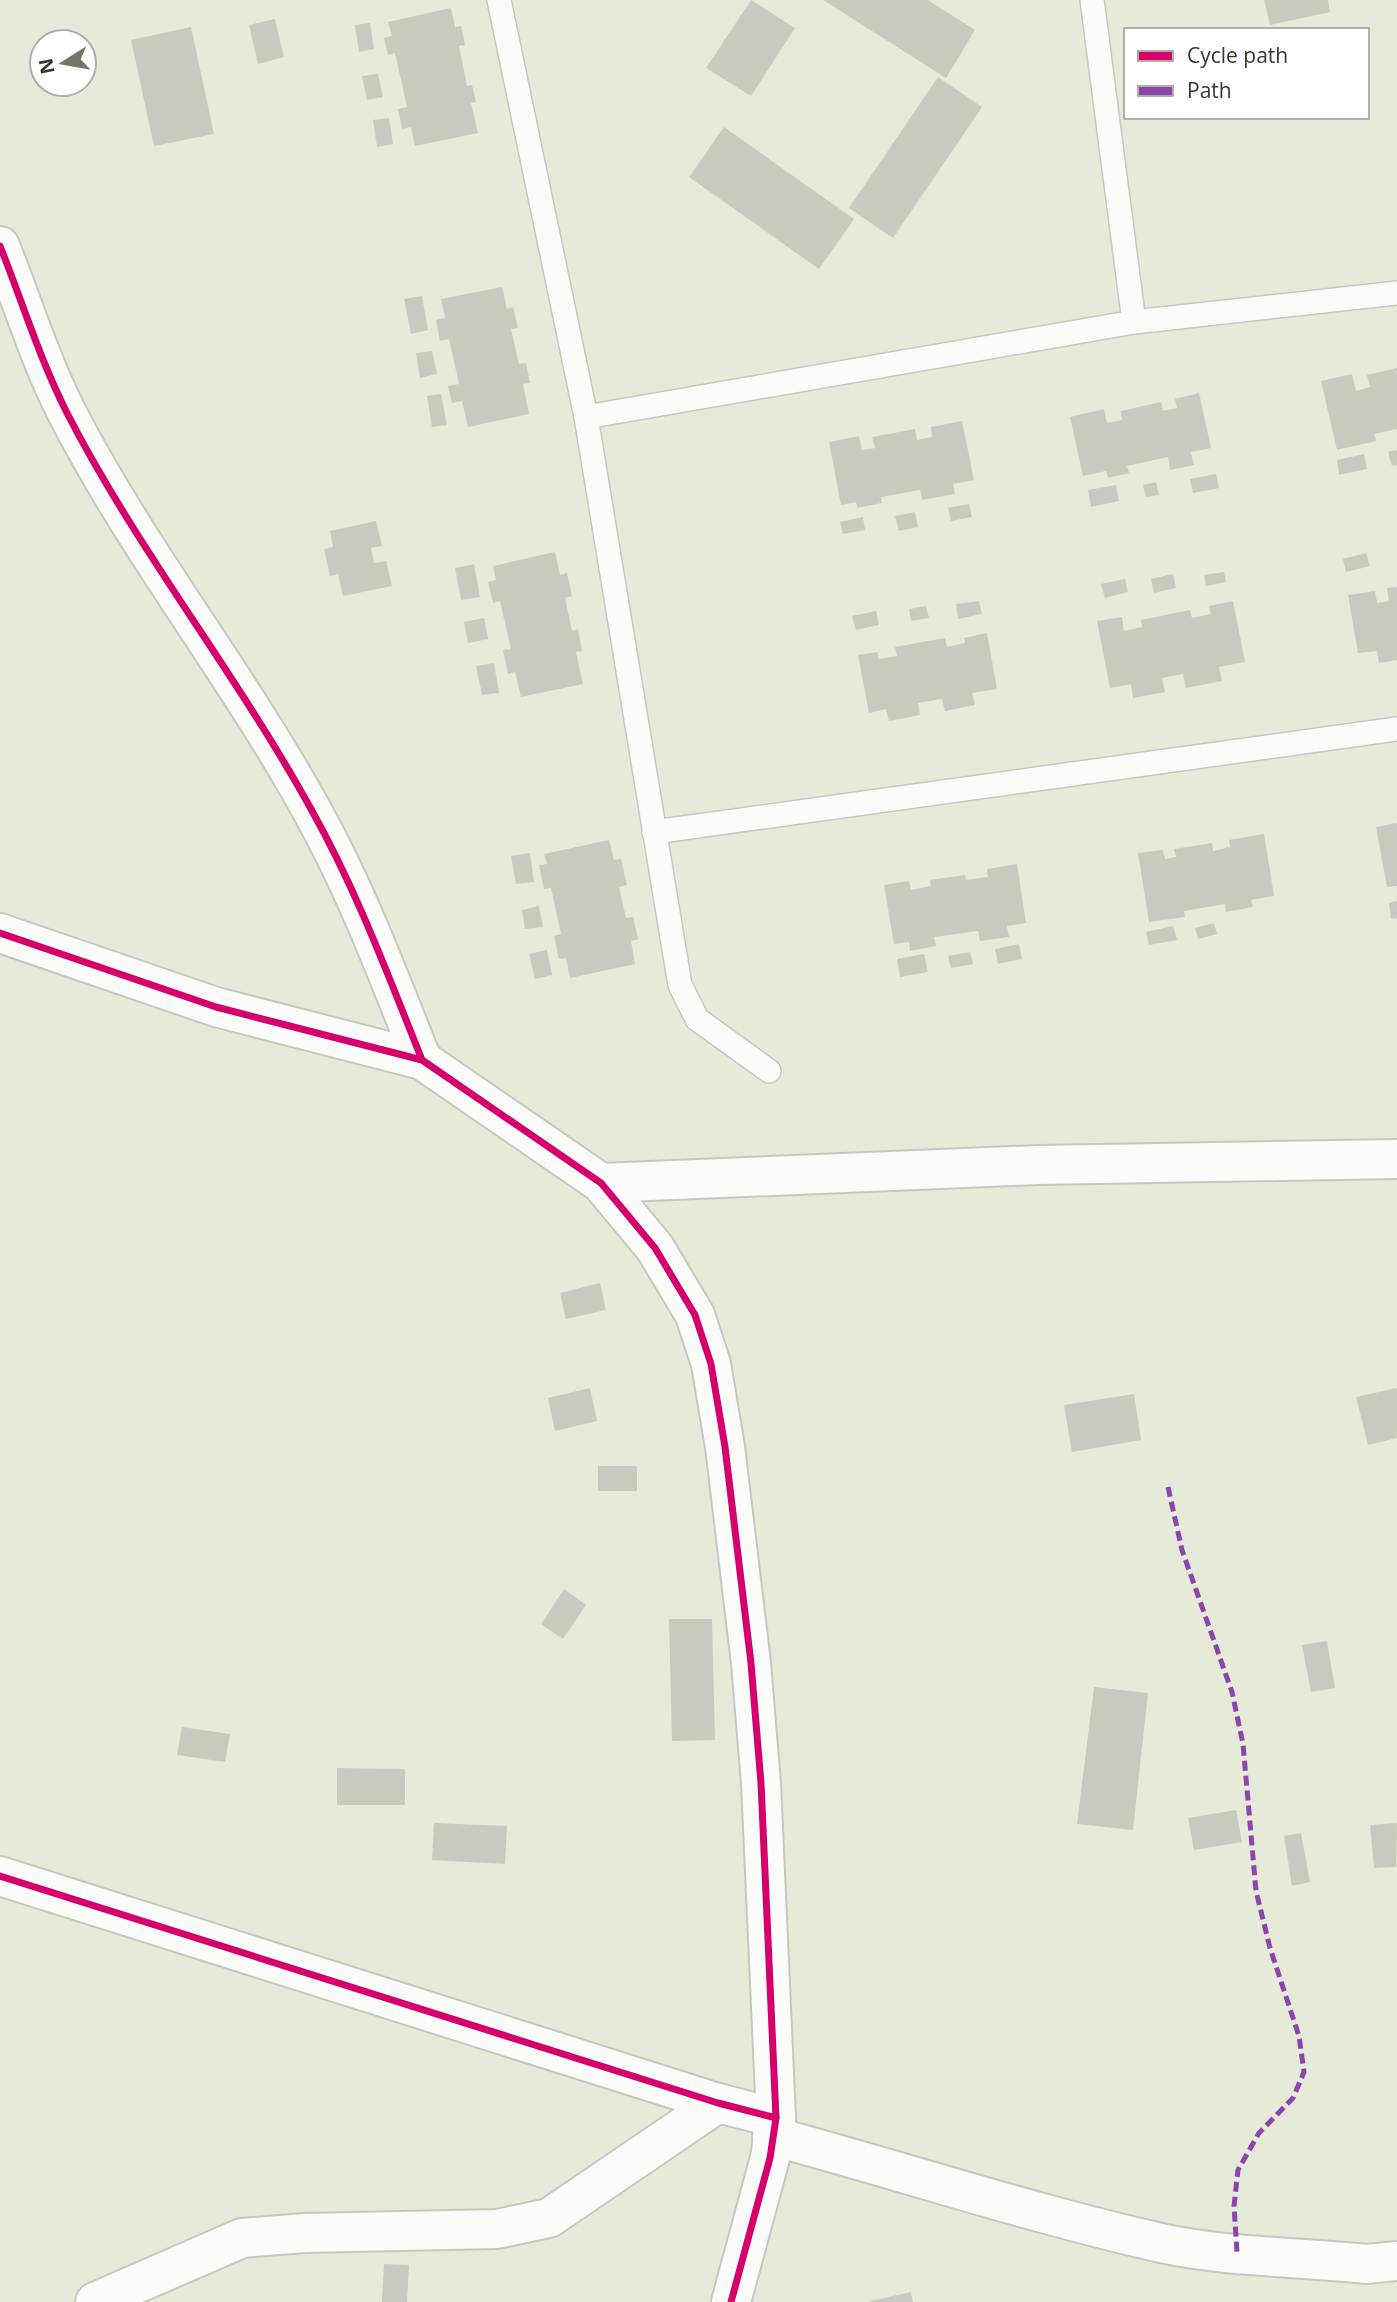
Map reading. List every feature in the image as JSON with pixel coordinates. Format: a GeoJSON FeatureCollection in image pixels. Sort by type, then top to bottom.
{"type":"FeatureCollection","features":[{"type":"Feature","properties":{"kind":"street"},"geometry":{"type":"LineString","coordinates":[[0,246],[66,411],[164,579],[250,705],[312,809],[361,907],[422,1060]]}},
{"type":"Feature","properties":{"kind":"street"},"geometry":{"type":"LineString","coordinates":[[0,933],[216,1007],[422,1060],[601,1183],[655,1248],[695,1315],[711,1364],[735,1519],[755,1713],[774,2127],[770,2158],[731,2302]]}},
{"type":"Feature","properties":{"kind":"street"},"geometry":{"type":"LineString","coordinates":[[601,1183],[1038,1165],[1397,1159]]}},
{"type":"Feature","properties":{"kind":"street"},"geometry":{"type":"LineString","coordinates":[[0,1876],[718,2103],[774,2127],[1041,2215],[1163,2244],[1367,2263],[1397,2261]]}},
{"type":"Feature","properties":{"kind":"street"},"geometry":{"type":"LineString","coordinates":[[95,2302],[242,2238],[318,2233],[497,2229],[549,2218],[718,2103]]}},
{"type":"Feature","properties":{"kind":"lane"},"geometry":{"type":"LineString","coordinates":[[499,0],[586,416],[680,985],[697,1019],[769,1071]]}},
{"type":"Feature","properties":{"kind":"lane"},"geometry":{"type":"LineString","coordinates":[[1092,0],[1134,323]]}},
{"type":"Feature","properties":{"kind":"lane"},"geometry":{"type":"LineString","coordinates":[[586,416],[1134,323],[1397,293]]}},
{"type":"Feature","properties":{"kind":"lane"},"geometry":{"type":"LineString","coordinates":[[654,832],[1397,729]]}},
{"type":"Feature","properties":{"kind":"building"},"geometry":{"type":"Polygon","coordinates":[[[751,0],[795,28],[751,96],[706,68],[751,0]]]}},
{"type":"Feature","properties":{"kind":"building"},"geometry":{"type":"Polygon","coordinates":[[[823,0],[928,0],[975,30],[946,78],[823,0]]]}},
{"type":"Feature","properties":{"kind":"building"},"geometry":{"type":"Polygon","coordinates":[[[1264,0],[1328,0],[1330,12],[1270,25],[1264,0]]]}},
{"type":"Feature","properties":{"kind":"building"},"geometry":{"type":"Polygon","coordinates":[[[451,8],[455,27],[461,26],[465,45],[459,46],[467,86],[472,85],[476,102],[471,103],[478,133],[415,146],[411,127],[402,129],[398,109],[407,107],[395,53],[388,55],[384,38],[392,36],[388,22],[451,8]]]}},
{"type":"Feature","properties":{"kind":"building"},"geometry":{"type":"Polygon","coordinates":[[[275,19],[284,57],[258,64],[249,25],[275,19]]]}},
{"type":"Feature","properties":{"kind":"building"},"geometry":{"type":"Polygon","coordinates":[[[370,23],[374,49],[359,52],[355,25],[370,23]]]}},
{"type":"Feature","properties":{"kind":"building"},"geometry":{"type":"Polygon","coordinates":[[[191,27],[214,134],[154,146],[131,40],[191,27]]]}},
{"type":"Feature","properties":{"kind":"building"},"geometry":{"type":"Polygon","coordinates":[[[378,74],[383,97],[367,100],[362,76],[378,74]]]}},
{"type":"Feature","properties":{"kind":"building"},"geometry":{"type":"Polygon","coordinates":[[[938,77],[982,107],[893,238],[849,208],[938,77]]]}},
{"type":"Feature","properties":{"kind":"building"},"geometry":{"type":"Polygon","coordinates":[[[389,118],[393,144],[377,147],[373,120],[389,118]]]}},
{"type":"Feature","properties":{"kind":"building"},"geometry":{"type":"Polygon","coordinates":[[[724,127],[854,219],[819,269],[689,177],[724,127]]]}},
{"type":"Feature","properties":{"kind":"building"},"geometry":{"type":"Polygon","coordinates":[[[502,287],[507,309],[513,307],[518,328],[511,329],[519,364],[526,363],[530,383],[523,384],[529,414],[468,427],[462,401],[452,403],[448,386],[459,384],[449,339],[440,341],[436,320],[445,318],[441,299],[502,287]]]}},
{"type":"Feature","properties":{"kind":"building"},"geometry":{"type":"Polygon","coordinates":[[[422,296],[428,330],[411,334],[404,299],[422,296]]]}},
{"type":"Feature","properties":{"kind":"building"},"geometry":{"type":"Polygon","coordinates":[[[432,351],[437,374],[420,378],[416,353],[432,351]]]}},
{"type":"Feature","properties":{"kind":"building"},"geometry":{"type":"Polygon","coordinates":[[[1397,368],[1397,429],[1374,434],[1376,441],[1337,450],[1321,381],[1352,374],[1356,391],[1370,387],[1367,375],[1397,368]]]}},
{"type":"Feature","properties":{"kind":"building"},"geometry":{"type":"Polygon","coordinates":[[[1199,393],[1211,448],[1191,452],[1194,465],[1170,470],[1168,457],[1127,466],[1129,473],[1108,478],[1106,471],[1083,476],[1070,417],[1104,409],[1107,423],[1122,420],[1121,411],[1161,402],[1163,411],[1177,408],[1175,399],[1199,393]]]}},
{"type":"Feature","properties":{"kind":"building"},"geometry":{"type":"Polygon","coordinates":[[[441,394],[447,425],[432,427],[427,396],[441,394]]]}},
{"type":"Feature","properties":{"kind":"building"},"geometry":{"type":"Polygon","coordinates":[[[962,421],[974,480],[953,484],[955,494],[922,500],[920,490],[881,497],[882,503],[857,508],[856,502],[841,505],[829,442],[859,436],[862,450],[875,448],[872,437],[915,429],[917,440],[932,437],[931,427],[962,421]]]}},
{"type":"Feature","properties":{"kind":"building"},"geometry":{"type":"Polygon","coordinates":[[[1397,450],[1397,465],[1392,466],[1388,452],[1397,450]]]}},
{"type":"Feature","properties":{"kind":"building"},"geometry":{"type":"Polygon","coordinates":[[[1364,454],[1367,469],[1339,475],[1337,460],[1364,454]]]}},
{"type":"Feature","properties":{"kind":"building"},"geometry":{"type":"Polygon","coordinates":[[[1216,474],[1219,488],[1193,493],[1190,479],[1216,474]]]}},
{"type":"Feature","properties":{"kind":"building"},"geometry":{"type":"Polygon","coordinates":[[[1156,482],[1159,495],[1146,497],[1143,485],[1156,482]]]}},
{"type":"Feature","properties":{"kind":"building"},"geometry":{"type":"Polygon","coordinates":[[[1116,485],[1119,501],[1091,507],[1088,490],[1116,485]]]}},
{"type":"Feature","properties":{"kind":"building"},"geometry":{"type":"Polygon","coordinates":[[[969,504],[972,517],[951,521],[948,508],[969,504]]]}},
{"type":"Feature","properties":{"kind":"building"},"geometry":{"type":"Polygon","coordinates":[[[915,512],[918,527],[899,531],[895,516],[915,512]]]}},
{"type":"Feature","properties":{"kind":"building"},"geometry":{"type":"Polygon","coordinates":[[[863,517],[865,530],[843,534],[840,522],[863,517]]]}},
{"type":"Feature","properties":{"kind":"building"},"geometry":{"type":"Polygon","coordinates":[[[376,521],[382,546],[371,548],[374,563],[386,561],[392,586],[343,596],[338,574],[330,576],[324,549],[333,547],[330,531],[376,521]]]}},
{"type":"Feature","properties":{"kind":"building"},"geometry":{"type":"Polygon","coordinates":[[[555,552],[560,575],[567,573],[572,596],[565,598],[572,631],[578,629],[582,651],[576,652],[583,684],[521,697],[515,672],[508,674],[503,650],[511,649],[500,601],[493,603],[488,582],[496,580],[493,566],[555,552]]]}},
{"type":"Feature","properties":{"kind":"building"},"geometry":{"type":"Polygon","coordinates":[[[1366,553],[1370,566],[1346,572],[1343,559],[1366,553]]]}},
{"type":"Feature","properties":{"kind":"building"},"geometry":{"type":"Polygon","coordinates":[[[474,564],[480,597],[461,600],[455,568],[474,564]]]}},
{"type":"Feature","properties":{"kind":"building"},"geometry":{"type":"Polygon","coordinates":[[[1224,572],[1226,582],[1206,586],[1204,575],[1224,572]]]}},
{"type":"Feature","properties":{"kind":"building"},"geometry":{"type":"Polygon","coordinates":[[[1173,574],[1176,588],[1154,593],[1151,579],[1173,574]]]}},
{"type":"Feature","properties":{"kind":"building"},"geometry":{"type":"Polygon","coordinates":[[[1125,579],[1128,592],[1105,598],[1101,584],[1125,579]]]}},
{"type":"Feature","properties":{"kind":"building"},"geometry":{"type":"Polygon","coordinates":[[[1397,587],[1397,660],[1379,663],[1377,651],[1358,653],[1348,595],[1375,591],[1377,603],[1389,601],[1387,588],[1397,587]]]}},
{"type":"Feature","properties":{"kind":"building"},"geometry":{"type":"Polygon","coordinates":[[[979,601],[982,614],[958,619],[956,604],[979,601]]]}},
{"type":"Feature","properties":{"kind":"building"},"geometry":{"type":"Polygon","coordinates":[[[1233,601],[1245,662],[1219,667],[1222,681],[1186,688],[1183,674],[1162,678],[1165,692],[1133,698],[1131,684],[1110,688],[1097,621],[1122,617],[1124,631],[1142,627],[1141,620],[1190,610],[1192,618],[1211,614],[1209,606],[1233,601]]]}},
{"type":"Feature","properties":{"kind":"building"},"geometry":{"type":"Polygon","coordinates":[[[926,606],[929,618],[911,621],[909,609],[926,606]]]}},
{"type":"Feature","properties":{"kind":"building"},"geometry":{"type":"Polygon","coordinates":[[[876,611],[879,625],[856,630],[852,616],[876,611]]]}},
{"type":"Feature","properties":{"kind":"building"},"geometry":{"type":"Polygon","coordinates":[[[484,618],[488,639],[468,643],[464,622],[484,618]]]}},
{"type":"Feature","properties":{"kind":"building"},"geometry":{"type":"Polygon","coordinates":[[[987,633],[997,689],[972,693],[975,705],[945,711],[942,699],[918,703],[920,715],[889,721],[886,709],[869,713],[858,655],[877,652],[879,659],[897,656],[895,647],[945,638],[947,647],[965,643],[964,638],[987,633]]]}},
{"type":"Feature","properties":{"kind":"building"},"geometry":{"type":"Polygon","coordinates":[[[494,663],[499,693],[482,695],[476,666],[494,663]]]}},
{"type":"Feature","properties":{"kind":"building"},"geometry":{"type":"Polygon","coordinates":[[[1397,823],[1397,886],[1387,887],[1376,827],[1397,823]]]}},
{"type":"Feature","properties":{"kind":"building"},"geometry":{"type":"Polygon","coordinates":[[[1264,834],[1274,896],[1251,900],[1253,907],[1226,912],[1225,904],[1184,911],[1185,917],[1149,922],[1138,853],[1163,850],[1165,859],[1176,857],[1174,849],[1212,843],[1213,851],[1230,847],[1229,840],[1264,834]]]}},
{"type":"Feature","properties":{"kind":"building"},"geometry":{"type":"Polygon","coordinates":[[[609,840],[614,860],[621,859],[627,885],[619,887],[626,918],[633,917],[638,939],[631,941],[635,964],[570,978],[566,958],[559,959],[554,936],[561,934],[551,888],[544,889],[539,865],[547,864],[544,854],[609,840]]]}},
{"type":"Feature","properties":{"kind":"building"},"geometry":{"type":"Polygon","coordinates":[[[530,853],[534,882],[516,884],[511,856],[530,853]]]}},
{"type":"Feature","properties":{"kind":"building"},"geometry":{"type":"Polygon","coordinates":[[[1017,864],[1026,923],[1007,926],[1009,937],[980,941],[978,931],[934,937],[936,946],[910,951],[909,942],[894,944],[884,885],[909,881],[911,890],[931,886],[930,880],[965,875],[966,880],[988,877],[987,869],[1017,864]]]}},
{"type":"Feature","properties":{"kind":"building"},"geometry":{"type":"Polygon","coordinates":[[[1397,901],[1397,918],[1391,919],[1389,903],[1397,901]]]}},
{"type":"Feature","properties":{"kind":"building"},"geometry":{"type":"Polygon","coordinates":[[[539,906],[543,927],[525,929],[522,910],[539,906]]]}},
{"type":"Feature","properties":{"kind":"building"},"geometry":{"type":"Polygon","coordinates":[[[1214,923],[1217,934],[1198,939],[1195,928],[1214,923]]]}},
{"type":"Feature","properties":{"kind":"building"},"geometry":{"type":"Polygon","coordinates":[[[1173,926],[1177,940],[1149,945],[1146,932],[1173,926]]]}},
{"type":"Feature","properties":{"kind":"building"},"geometry":{"type":"Polygon","coordinates":[[[1019,944],[1022,959],[998,964],[995,949],[1019,944]]]}},
{"type":"Feature","properties":{"kind":"building"},"geometry":{"type":"Polygon","coordinates":[[[547,950],[552,975],[535,979],[529,954],[547,950]]]}},
{"type":"Feature","properties":{"kind":"building"},"geometry":{"type":"Polygon","coordinates":[[[970,952],[973,964],[951,968],[948,956],[970,952]]]}},
{"type":"Feature","properties":{"kind":"building"},"geometry":{"type":"Polygon","coordinates":[[[924,954],[928,972],[900,977],[897,959],[924,954]]]}},
{"type":"Feature","properties":{"kind":"building"},"geometry":{"type":"Polygon","coordinates":[[[600,1283],[606,1310],[566,1319],[560,1293],[600,1283]]]}},
{"type":"Feature","properties":{"kind":"building"},"geometry":{"type":"Polygon","coordinates":[[[590,1388],[597,1421],[555,1431],[548,1398],[590,1388]]]}},
{"type":"Feature","properties":{"kind":"building"},"geometry":{"type":"Polygon","coordinates":[[[1397,1388],[1397,1438],[1368,1445],[1356,1397],[1397,1388]]]}},
{"type":"Feature","properties":{"kind":"building"},"geometry":{"type":"Polygon","coordinates":[[[1134,1394],[1141,1440],[1072,1452],[1064,1405],[1134,1394]]]}},
{"type":"Feature","properties":{"kind":"building"},"geometry":{"type":"Polygon","coordinates":[[[598,1466],[637,1466],[637,1491],[598,1491],[598,1466]]]}},
{"type":"Feature","properties":{"kind":"building"},"geometry":{"type":"Polygon","coordinates":[[[564,1589],[586,1605],[563,1639],[541,1624],[564,1589]]]}},
{"type":"Feature","properties":{"kind":"building"},"geometry":{"type":"Polygon","coordinates":[[[669,1619],[712,1619],[715,1740],[672,1741],[669,1619]]]}},
{"type":"Feature","properties":{"kind":"building"},"geometry":{"type":"Polygon","coordinates":[[[1327,1641],[1335,1688],[1311,1692],[1302,1645],[1327,1641]]]}},
{"type":"Feature","properties":{"kind":"building"},"geometry":{"type":"Polygon","coordinates":[[[1094,1687],[1148,1693],[1133,1830],[1077,1824],[1094,1687]]]}},
{"type":"Feature","properties":{"kind":"building"},"geometry":{"type":"Polygon","coordinates":[[[182,1727],[230,1734],[225,1762],[177,1755],[182,1727]]]}},
{"type":"Feature","properties":{"kind":"building"},"geometry":{"type":"Polygon","coordinates":[[[337,1768],[405,1769],[405,1805],[337,1805],[337,1768]]]}},
{"type":"Feature","properties":{"kind":"building"},"geometry":{"type":"Polygon","coordinates":[[[1236,1810],[1242,1842],[1194,1850],[1188,1818],[1236,1810]]]}},
{"type":"Feature","properties":{"kind":"building"},"geometry":{"type":"Polygon","coordinates":[[[434,1823],[507,1826],[505,1864],[432,1860],[434,1823]]]}},
{"type":"Feature","properties":{"kind":"building"},"geometry":{"type":"Polygon","coordinates":[[[1397,1823],[1396,1867],[1374,1868],[1370,1825],[1397,1823]]]}},
{"type":"Feature","properties":{"kind":"building"},"geometry":{"type":"Polygon","coordinates":[[[1301,1833],[1310,1882],[1292,1886],[1284,1836],[1301,1833]]]}},
{"type":"Feature","properties":{"kind":"building"},"geometry":{"type":"Polygon","coordinates":[[[384,2264],[409,2265],[407,2302],[382,2302],[384,2264]]]}},
{"type":"Feature","properties":{"kind":"building"},"geometry":{"type":"Polygon","coordinates":[[[911,2292],[913,2302],[870,2302],[870,2301],[911,2292]]]}},
{"type":"Feature","properties":{"kind":"marked path"},"geometry":{"type":"LineString","coordinates":[[1168,1487],[1182,1550],[1232,1692],[1243,1744],[1256,1891],[1270,1948],[1299,2036],[1304,2072],[1293,2098],[1259,2133],[1238,2170],[1234,2206],[1237,2252]]}},
{"type":"Feature","properties":{"kind":"cycle path"},"geometry":{"type":"LineString","coordinates":[[0,246],[48,372],[67,413],[125,514],[251,709],[311,809],[343,870],[371,933],[422,1060]]}},
{"type":"Feature","properties":{"kind":"cycle path"},"geometry":{"type":"LineString","coordinates":[[0,933],[216,1007],[422,1060],[601,1183],[655,1248],[695,1315],[711,1364],[725,1447],[751,1663],[761,1783],[776,2118],[770,2158],[731,2302]]}},
{"type":"Feature","properties":{"kind":"cycle path"},"geometry":{"type":"LineString","coordinates":[[0,1876],[718,2103],[776,2118]]}}]}
